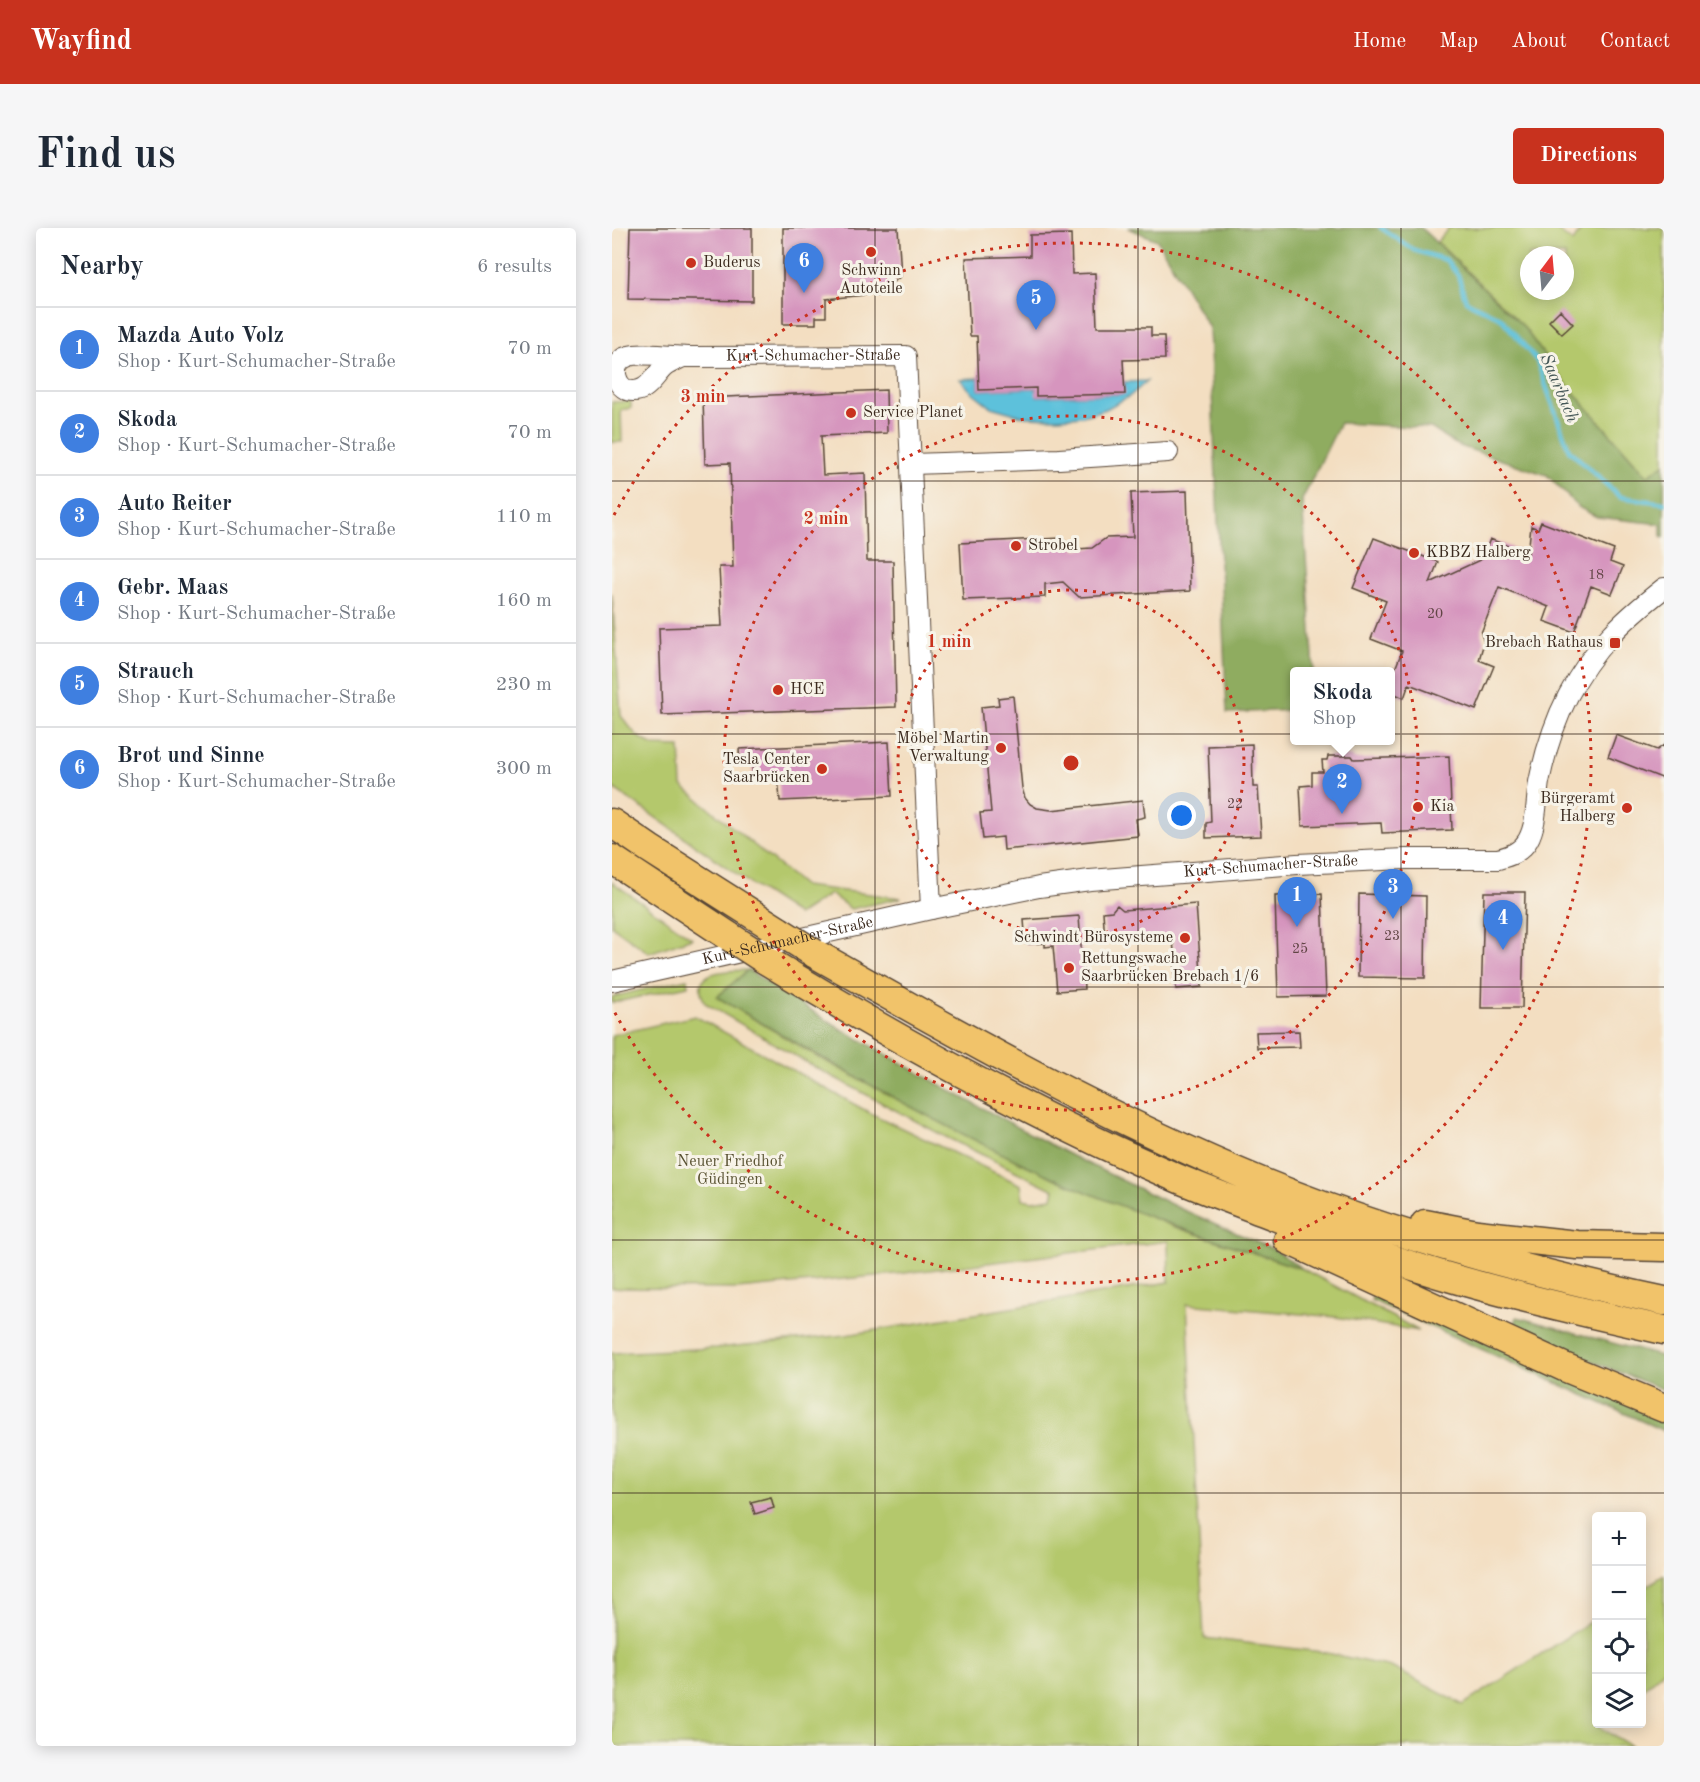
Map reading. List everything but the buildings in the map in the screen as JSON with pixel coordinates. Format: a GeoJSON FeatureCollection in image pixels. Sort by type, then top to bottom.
{"type":"FeatureCollection","features":[{"type":"Feature","properties":{"kind":"highway"},"geometry":{"type":"LineString","coordinates":[[612,823],[814,953],[992,1053],[1217,1163],[1326,1206],[1466,1253],[1596,1287],[1664,1301]]}},
{"type":"Feature","properties":{"kind":"highway"},"geometry":{"type":"LineString","coordinates":[[612,859],[764,959],[862,1018],[980,1082],[1105,1145],[1179,1179],[1329,1237],[1458,1280],[1664,1330]]}},
{"type":"Feature","properties":{"kind":"highway"},"geometry":{"type":"LineString","coordinates":[[1179,1179],[1277,1235],[1564,1367],[1664,1408]]}},
{"type":"Feature","properties":{"kind":"highway"},"geometry":{"type":"LineString","coordinates":[[1326,1206],[1477,1234],[1577,1245],[1664,1247]]}},
{"type":"Feature","properties":{"kind":"street","name":"Kurt-Schumacher-Straße"},"geometry":{"type":"LineString","coordinates":[[683,357],[906,356],[931,909]]}},
{"type":"Feature","properties":{"kind":"street"},"geometry":{"type":"LineString","coordinates":[[912,464],[1059,459],[1168,452]]}},
{"type":"Feature","properties":{"kind":"street","name":"Kurt-Schumacher-Straße"},"geometry":{"type":"LineString","coordinates":[[613,979],[1039,887],[1102,879],[1378,859],[1498,860],[1508,857],[1517,853],[1528,840],[1532,830],[1539,782],[1553,731],[1582,671],[1590,658],[1624,620],[1664,588]]}},
{"type":"Feature","properties":{"kind":"green space"},"geometry":{"type":"Polygon","coordinates":[[[1128,228],[1421,228],[1522,325],[1561,378],[1647,476],[1664,464],[1664,537],[1661,536],[1661,524],[1597,517],[1578,507],[1547,475],[1457,445],[1431,428],[1340,423],[1302,500],[1314,667],[1290,667],[1290,710],[1227,713],[1209,328],[1157,240],[1128,228]]]}},
{"type":"Feature","properties":{"kind":"green space"},"geometry":{"type":"Polygon","coordinates":[[[1449,228],[1554,228],[1573,242],[1582,228],[1664,228],[1664,464],[1647,476],[1561,378],[1522,325],[1437,242],[1449,228]]]}},
{"type":"Feature","properties":{"kind":"green space"},"geometry":{"type":"Polygon","coordinates":[[[631,401],[631,408],[621,410],[622,442],[612,442],[612,402],[631,401]]]}},
{"type":"Feature","properties":{"kind":"green space"},"geometry":{"type":"Polygon","coordinates":[[[612,593],[621,716],[637,736],[654,746],[680,747],[682,786],[804,886],[901,898],[851,909],[830,894],[798,915],[612,787],[612,593]]]}},
{"type":"Feature","properties":{"kind":"green space"},"geometry":{"type":"Polygon","coordinates":[[[612,882],[692,938],[649,953],[612,926],[612,882]]]}},
{"type":"Feature","properties":{"kind":"green space","name":"Neuer Friedhof Güdingen"},"geometry":{"type":"Polygon","coordinates":[[[748,970],[717,997],[816,1056],[950,1127],[1059,1180],[1175,1227],[1303,1269],[1419,1331],[1336,1317],[1187,1304],[1204,1638],[1322,1652],[1391,1667],[1463,1705],[1592,1621],[1592,1728],[1601,1728],[1631,1746],[612,1746],[612,1353],[717,1348],[846,1335],[1169,1282],[1168,1241],[896,1274],[737,1289],[612,1288],[612,1035],[695,1016],[870,1113],[1021,1185],[1023,1199],[1032,1201],[1052,1198],[1054,1190],[944,1136],[811,1065],[705,1003],[701,984],[705,978],[712,974],[748,970]]]}},
{"type":"Feature","properties":{"kind":"green space"},"geometry":{"type":"Polygon","coordinates":[[[748,970],[834,1025],[967,1100],[1072,1156],[1179,1208],[1275,1250],[1303,1269],[1179,1228],[1088,1193],[1014,1160],[885,1093],[717,997],[748,970]]]}},
{"type":"Feature","properties":{"kind":"green space"},"geometry":{"type":"Polygon","coordinates":[[[687,979],[688,986],[612,1003],[612,997],[687,979]]]}},
{"type":"Feature","properties":{"kind":"green space"},"geometry":{"type":"Polygon","coordinates":[[[1375,1293],[1664,1420],[1664,1431],[1371,1300],[1375,1293]]]}},
{"type":"Feature","properties":{"kind":"green space"},"geometry":{"type":"Polygon","coordinates":[[[1517,1317],[1664,1357],[1664,1390],[1513,1330],[1517,1317]]]}},
{"type":"Feature","properties":{"kind":"green space"},"geometry":{"type":"Polygon","coordinates":[[[1664,1575],[1664,1670],[1646,1686],[1646,1620],[1646,1586],[1664,1575]]]}},
{"type":"Feature","properties":{"kind":"water"},"geometry":{"type":"Polygon","coordinates":[[[979,378],[979,390],[1036,388],[1037,396],[1124,394],[1124,382],[1147,381],[1130,396],[1106,409],[1083,416],[1058,418],[1026,417],[991,407],[960,379],[979,378]]]}},
{"type":"Feature","properties":{"kind":"waterway","name":"Saarbach"},"geometry":{"type":"LineString","coordinates":[[1381,228],[1414,250],[1446,260],[1458,275],[1466,301],[1501,318],[1537,361],[1569,450],[1620,497],[1664,503]]}},
{"type":"Feature","properties":{"kind":"place","name":"Schwinn Autoteile"},"geometry":{"type":"Point","coordinates":[871,252]}},
{"type":"Feature","properties":{"kind":"place","name":"Buderus"},"geometry":{"type":"Point","coordinates":[691,263]}},
{"type":"Feature","properties":{"kind":"place","name":"Brot und Sinne"},"geometry":{"type":"Point","coordinates":[804,293]}},
{"type":"Feature","properties":{"kind":"place","name":"Strauch"},"geometry":{"type":"Point","coordinates":[1036,330]}},
{"type":"Feature","properties":{"kind":"place","name":"Service Planet"},"geometry":{"type":"Point","coordinates":[851,413]}},
{"type":"Feature","properties":{"kind":"place","name":"Strobel"},"geometry":{"type":"Point","coordinates":[1016,546]}},
{"type":"Feature","properties":{"kind":"place","name":"KBBZ Halberg"},"geometry":{"type":"Point","coordinates":[1414,553]}},
{"type":"Feature","properties":{"kind":"place","name":"Brebach Rathaus"},"geometry":{"type":"Point","coordinates":[1615,643]}},
{"type":"Feature","properties":{"kind":"place","name":"HCE"},"geometry":{"type":"Point","coordinates":[778,690]}},
{"type":"Feature","properties":{"kind":"place","name":"Möbel Martin Verwaltung"},"geometry":{"type":"Point","coordinates":[1001,748]}},
{"type":"Feature","properties":{"kind":"place","name":"Tesla Center Saarbrücken"},"geometry":{"type":"Point","coordinates":[822,769]}},
{"type":"Feature","properties":{"kind":"place","name":"Kia"},"geometry":{"type":"Point","coordinates":[1418,807]}},
{"type":"Feature","properties":{"kind":"place","name":"Bürgeramt Halberg"},"geometry":{"type":"Point","coordinates":[1627,808]}},
{"type":"Feature","properties":{"kind":"place","name":"Skoda"},"geometry":{"type":"Point","coordinates":[1342,814]}},
{"type":"Feature","properties":{"kind":"place","name":"Auto Reiter"},"geometry":{"type":"Point","coordinates":[1393,919]}},
{"type":"Feature","properties":{"kind":"place","name":"Mazda Auto Volz"},"geometry":{"type":"Point","coordinates":[1297,927]}},
{"type":"Feature","properties":{"kind":"place","name":"Schwindt Bürosysteme"},"geometry":{"type":"Point","coordinates":[1185,938]}},
{"type":"Feature","properties":{"kind":"place","name":"Gebr. Maas"},"geometry":{"type":"Point","coordinates":[1503,950]}},
{"type":"Feature","properties":{"kind":"place","name":"Rettungswache Saarbrücken Brebach 1/6"},"geometry":{"type":"Point","coordinates":[1069,968]}}]}
